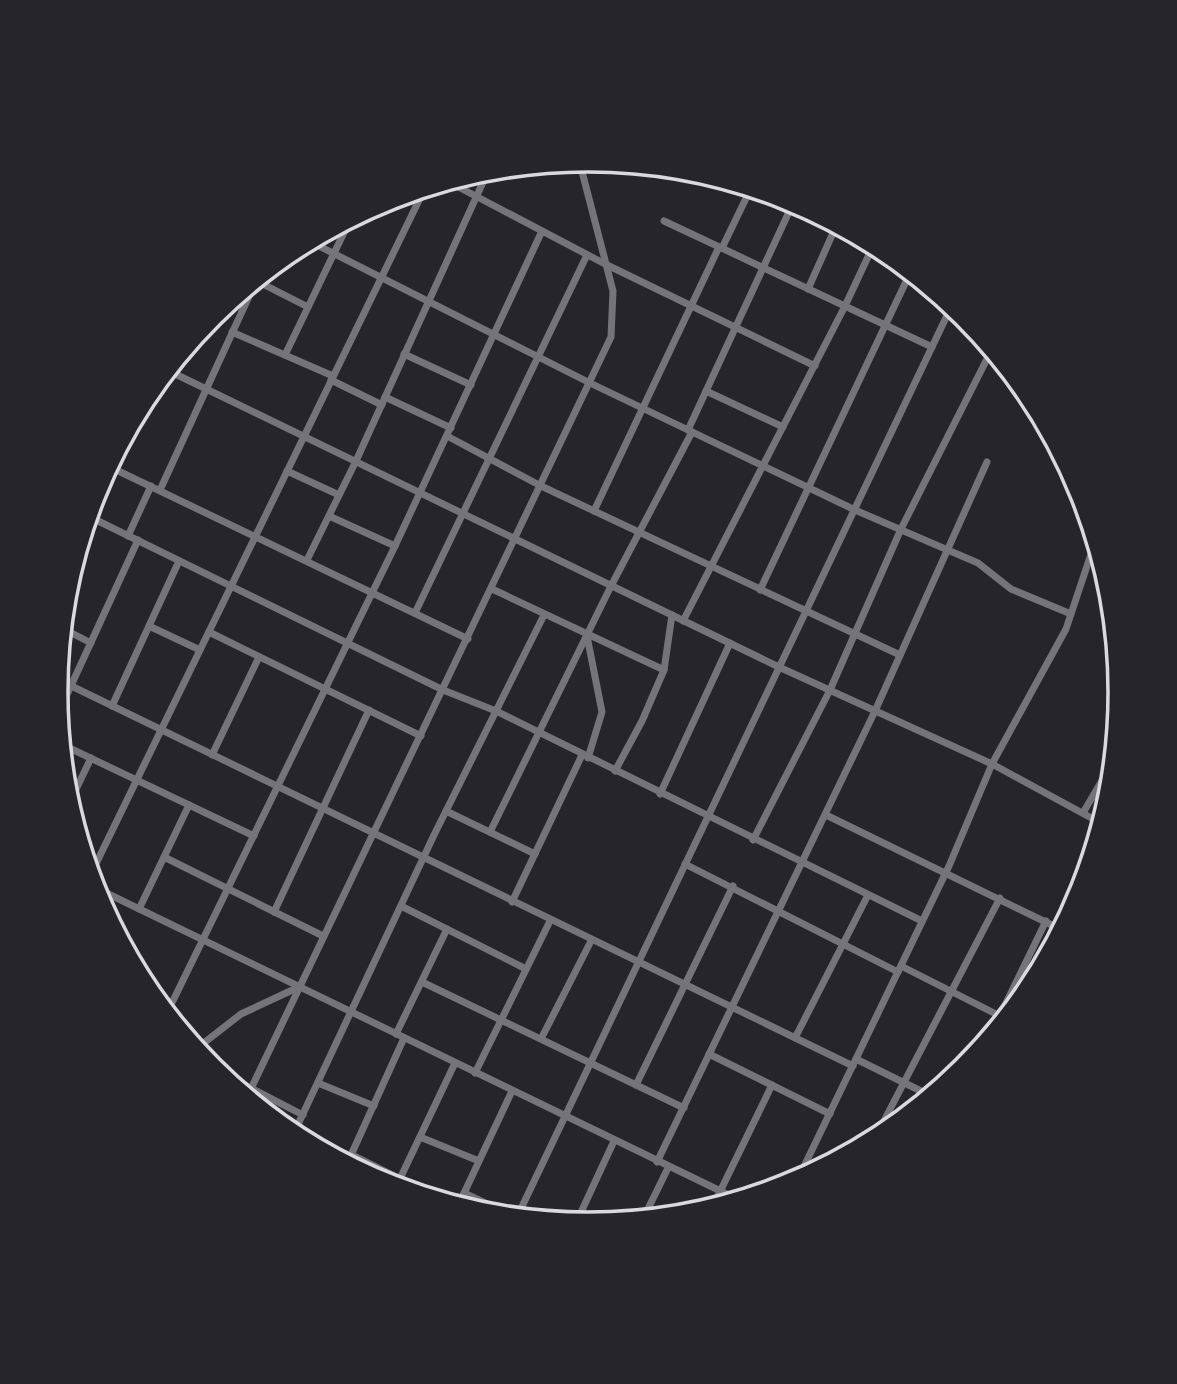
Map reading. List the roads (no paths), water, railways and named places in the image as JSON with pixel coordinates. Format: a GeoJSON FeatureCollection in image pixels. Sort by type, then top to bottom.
{"type":"FeatureCollection","features":[{"type":"Feature","properties":{"kind":"street"},"geometry":{"type":"LineString","coordinates":[[251,1088],[611,337],[613,291],[582,172]]}},
{"type":"Feature","properties":{"kind":"street"},"geometry":{"type":"LineString","coordinates":[[307,560],[356,461],[483,183]]}},
{"type":"Feature","properties":{"kind":"street"},"geometry":{"type":"LineString","coordinates":[[459,188],[734,329],[815,366]]}},
{"type":"Feature","properties":{"kind":"street"},"geometry":{"type":"LineString","coordinates":[[594,510],[747,196]]}},
{"type":"Feature","properties":{"kind":"street"},"geometry":{"type":"LineString","coordinates":[[97,862],[419,200]]}},
{"type":"Feature","properties":{"kind":"street"},"geometry":{"type":"LineString","coordinates":[[490,832],[690,431],[789,211]]}},
{"type":"Feature","properties":{"kind":"street"},"geometry":{"type":"LineString","coordinates":[[664,221],[932,347]]}},
{"type":"Feature","properties":{"kind":"street"},"geometry":{"type":"LineString","coordinates":[[172,1003],[348,643],[542,231]]}},
{"type":"Feature","properties":{"kind":"street"},"geometry":{"type":"LineString","coordinates":[[285,355],[344,232]]}},
{"type":"Feature","properties":{"kind":"street"},"geometry":{"type":"LineString","coordinates":[[808,289],[833,233]]}},
{"type":"Feature","properties":{"kind":"street"},"geometry":{"type":"LineString","coordinates":[[319,246],[762,466],[855,510],[948,548],[978,563],[1011,589],[1071,614]]}},
{"type":"Feature","properties":{"kind":"street"},"geometry":{"type":"LineString","coordinates":[[683,621],[815,366],[869,254]]}},
{"type":"Feature","properties":{"kind":"street"},"geometry":{"type":"LineString","coordinates":[[415,613],[587,255]]}},
{"type":"Feature","properties":{"kind":"street"},"geometry":{"type":"LineString","coordinates":[[760,590],[906,280]]}},
{"type":"Feature","properties":{"kind":"street"},"geometry":{"type":"LineString","coordinates":[[264,285],[308,307]]}},
{"type":"Feature","properties":{"kind":"street"},"geometry":{"type":"LineString","coordinates":[[160,490],[248,299]]}},
{"type":"Feature","properties":{"kind":"street"},"geometry":{"type":"LineString","coordinates":[[521,1208],[566,1118],[947,315]]}},
{"type":"Feature","properties":{"kind":"street"},"geometry":{"type":"LineString","coordinates":[[232,332],[449,432],[541,486],[900,655]]}},
{"type":"Feature","properties":{"kind":"street"},"geometry":{"type":"LineString","coordinates":[[404,354],[471,385]]}},
{"type":"Feature","properties":{"kind":"street"},"geometry":{"type":"LineString","coordinates":[[753,840],[830,690],[901,529],[987,358]]}},
{"type":"Feature","properties":{"kind":"street"},"geometry":{"type":"LineString","coordinates":[[176,374],[781,668],[992,764],[1093,819]]}},
{"type":"Feature","properties":{"kind":"street"},"geometry":{"type":"LineString","coordinates":[[706,391],[783,427]]}},
{"type":"Feature","properties":{"kind":"street"},"geometry":{"type":"LineString","coordinates":[[657,1162],[875,711],[987,461]]}},
{"type":"Feature","properties":{"kind":"street"},"geometry":{"type":"LineString","coordinates":[[118,471],[468,639]]}},
{"type":"Feature","properties":{"kind":"street"},"geometry":{"type":"LineString","coordinates":[[287,471],[339,495]]}},
{"type":"Feature","properties":{"kind":"street"},"geometry":{"type":"LineString","coordinates":[[128,536],[151,486]]}},
{"type":"Feature","properties":{"kind":"street"},"geometry":{"type":"LineString","coordinates":[[329,516],[394,546]]}},
{"type":"Feature","properties":{"kind":"street"},"geometry":{"type":"LineString","coordinates":[[98,521],[443,690],[496,711],[707,818],[922,921]]}},
{"type":"Feature","properties":{"kind":"street"},"geometry":{"type":"LineString","coordinates":[[68,694],[138,540]]}},
{"type":"Feature","properties":{"kind":"street"},"geometry":{"type":"LineString","coordinates":[[805,1165],[946,872],[992,764],[1066,629],[1091,555]]}},
{"type":"Feature","properties":{"kind":"street"},"geometry":{"type":"LineString","coordinates":[[112,706],[179,561]]}},
{"type":"Feature","properties":{"kind":"street"},"geometry":{"type":"LineString","coordinates":[[492,589],[664,670]]}},
{"type":"Feature","properties":{"kind":"street"},"geometry":{"type":"LineString","coordinates":[[298,1124],[446,811],[544,615]]}},
{"type":"Feature","properties":{"kind":"street"},"geometry":{"type":"LineString","coordinates":[[615,771],[642,722],[664,670],[672,615]]}},
{"type":"Feature","properties":{"kind":"street"},"geometry":{"type":"LineString","coordinates":[[149,626],[200,650]]}},
{"type":"Feature","properties":{"kind":"street"},"geometry":{"type":"LineString","coordinates":[[209,632],[421,736]]}},
{"type":"Feature","properties":{"kind":"street"},"geometry":{"type":"LineString","coordinates":[[72,633],[92,643]]}},
{"type":"Feature","properties":{"kind":"street"},"geometry":{"type":"LineString","coordinates":[[512,902],[585,756],[602,712],[587,635]]}},
{"type":"Feature","properties":{"kind":"street"},"geometry":{"type":"LineString","coordinates":[[660,794],[730,643]]}},
{"type":"Feature","properties":{"kind":"street"},"geometry":{"type":"LineString","coordinates":[[212,755],[259,657]]}},
{"type":"Feature","properties":{"kind":"street"},"geometry":{"type":"LineString","coordinates":[[68,684],[684,986],[795,1038],[922,1091]]}},
{"type":"Feature","properties":{"kind":"street"},"geometry":{"type":"LineString","coordinates":[[274,912],[369,710]]}},
{"type":"Feature","properties":{"kind":"street"},"geometry":{"type":"LineString","coordinates":[[72,749],[254,836]]}},
{"type":"Feature","properties":{"kind":"street"},"geometry":{"type":"LineString","coordinates":[[77,787],[91,758]]}},
{"type":"Feature","properties":{"kind":"street"},"geometry":{"type":"LineString","coordinates":[[1083,813],[1101,783]]}},
{"type":"Feature","properties":{"kind":"street"},"geometry":{"type":"LineString","coordinates":[[139,909],[189,805]]}},
{"type":"Feature","properties":{"kind":"street"},"geometry":{"type":"LineString","coordinates":[[446,811],[535,854]]}},
{"type":"Feature","properties":{"kind":"street"},"geometry":{"type":"LineString","coordinates":[[825,815],[1053,925]]}},
{"type":"Feature","properties":{"kind":"street"},"geometry":{"type":"LineString","coordinates":[[164,857],[324,936]]}},
{"type":"Feature","properties":{"kind":"street"},"geometry":{"type":"LineString","coordinates":[[685,863],[844,943],[996,1015]]}},
{"type":"Feature","properties":{"kind":"street"},"geometry":{"type":"LineString","coordinates":[[636,1085],[733,886]]}},
{"type":"Feature","properties":{"kind":"street"},"geometry":{"type":"LineString","coordinates":[[110,895],[724,1195]]}},
{"type":"Feature","properties":{"kind":"street"},"geometry":{"type":"LineString","coordinates":[[795,1038],[868,895]]}},
{"type":"Feature","properties":{"kind":"street"},"geometry":{"type":"LineString","coordinates":[[886,1119],[1000,898]]}},
{"type":"Feature","properties":{"kind":"street"},"geometry":{"type":"LineString","coordinates":[[401,906],[526,969]]}},
{"type":"Feature","properties":{"kind":"street"},"geometry":{"type":"LineString","coordinates":[[475,1073],[550,921]]}},
{"type":"Feature","properties":{"kind":"street"},"geometry":{"type":"LineString","coordinates":[[1017,987],[1046,921]]}},
{"type":"Feature","properties":{"kind":"street"},"geometry":{"type":"LineString","coordinates":[[396,1034],[447,929]]}},
{"type":"Feature","properties":{"kind":"street"},"geometry":{"type":"LineString","coordinates":[[541,1039],[591,941]]}},
{"type":"Feature","properties":{"kind":"street"},"geometry":{"type":"LineString","coordinates":[[422,982],[684,1108]]}},
{"type":"Feature","properties":{"kind":"street"},"geometry":{"type":"LineString","coordinates":[[204,1042],[242,1014],[299,987]]}},
{"type":"Feature","properties":{"kind":"street"},"geometry":{"type":"LineString","coordinates":[[379,1168],[352,1155],[404,1038]]}},
{"type":"Feature","properties":{"kind":"street"},"geometry":{"type":"LineString","coordinates":[[709,1054],[830,1114]]}},
{"type":"Feature","properties":{"kind":"street"},"geometry":{"type":"LineString","coordinates":[[401,1177],[455,1063]]}},
{"type":"Feature","properties":{"kind":"street"},"geometry":{"type":"LineString","coordinates":[[318,1083],[374,1106]]}},
{"type":"Feature","properties":{"kind":"street"},"geometry":{"type":"LineString","coordinates":[[718,1196],[772,1085]]}},
{"type":"Feature","properties":{"kind":"street"},"geometry":{"type":"LineString","coordinates":[[251,1088],[303,1115]]}},
{"type":"Feature","properties":{"kind":"street"},"geometry":{"type":"LineString","coordinates":[[462,1197],[512,1091]]}},
{"type":"Feature","properties":{"kind":"street"},"geometry":{"type":"LineString","coordinates":[[420,1137],[479,1161]]}},
{"type":"Feature","properties":{"kind":"street"},"geometry":{"type":"LineString","coordinates":[[581,1212],[614,1141]]}},
{"type":"Feature","properties":{"kind":"street"},"geometry":{"type":"LineString","coordinates":[[648,1209],[668,1168]]}},
{"type":"Feature","properties":{"kind":"street"},"geometry":{"type":"LineString","coordinates":[[464,1193],[481,1201]]}}]}
